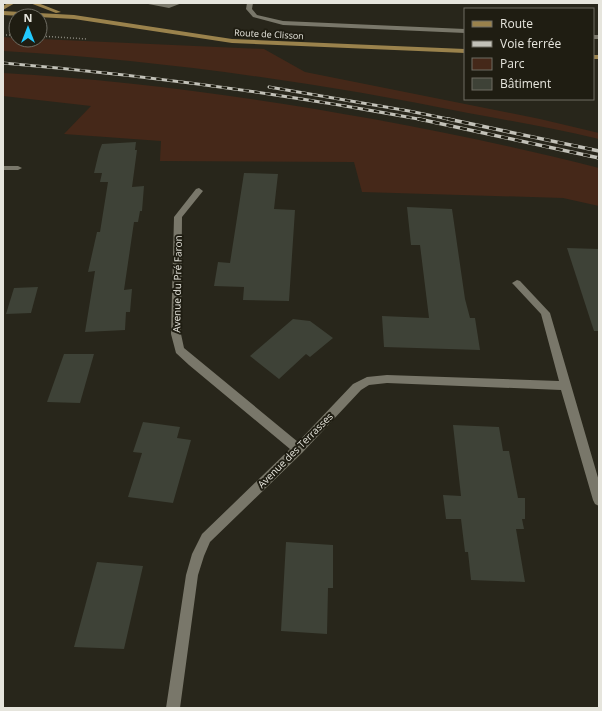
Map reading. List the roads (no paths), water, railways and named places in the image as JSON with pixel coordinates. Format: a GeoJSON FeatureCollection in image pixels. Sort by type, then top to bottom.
{"type":"FeatureCollection","features":[{"type":"Feature","properties":{"kind":"main road"},"geometry":{"type":"LineString","coordinates":[[3,8],[12,3]]}},
{"type":"Feature","properties":{"kind":"main road","name":"Route de Clisson"},"geometry":{"type":"LineString","coordinates":[[33,3],[74,17]]}},
{"type":"Feature","properties":{"kind":"main road","name":"Route de Clisson"},"geometry":{"type":"LineString","coordinates":[[3,13],[74,17],[232,41],[464,52]]}},
{"type":"Feature","properties":{"kind":"street"},"geometry":{"type":"LineString","coordinates":[[146,3],[169,6],[179,3]]}},
{"type":"Feature","properties":{"kind":"street"},"geometry":{"type":"LineString","coordinates":[[250,3],[249,9],[255,16],[283,23],[464,31]]}},
{"type":"Feature","properties":{"kind":"street"},"geometry":{"type":"LineString","coordinates":[[3,168],[18,168]]}},
{"type":"Feature","properties":{"kind":"street","name":"Avenue du Pré Faron"},"geometry":{"type":"LineString","coordinates":[[199,191],[178,217],[176,334],[180,350],[298,449]]}},
{"type":"Feature","properties":{"kind":"street"},"geometry":{"type":"LineString","coordinates":[[517,283],[545,313],[599,500]]}},
{"type":"Feature","properties":{"kind":"street","name":"Avenue des Terrasses"},"geometry":{"type":"LineString","coordinates":[[173,708],[192,575],[198,554],[206,538],[298,449],[357,387],[367,381],[387,379],[565,386]]}},
{"type":"Feature","properties":{"kind":"railway"},"geometry":{"type":"LineString","coordinates":[[3,63],[109,73],[215,86],[422,120]]}},
{"type":"Feature","properties":{"kind":"railway"},"geometry":{"type":"LineString","coordinates":[[269,87],[453,120]]}},
{"type":"Feature","properties":{"kind":"railway"},"geometry":{"type":"LineString","coordinates":[[448,119],[599,151]]}},
{"type":"Feature","properties":{"kind":"railway"},"geometry":{"type":"LineString","coordinates":[[422,120],[599,158]]}}]}
